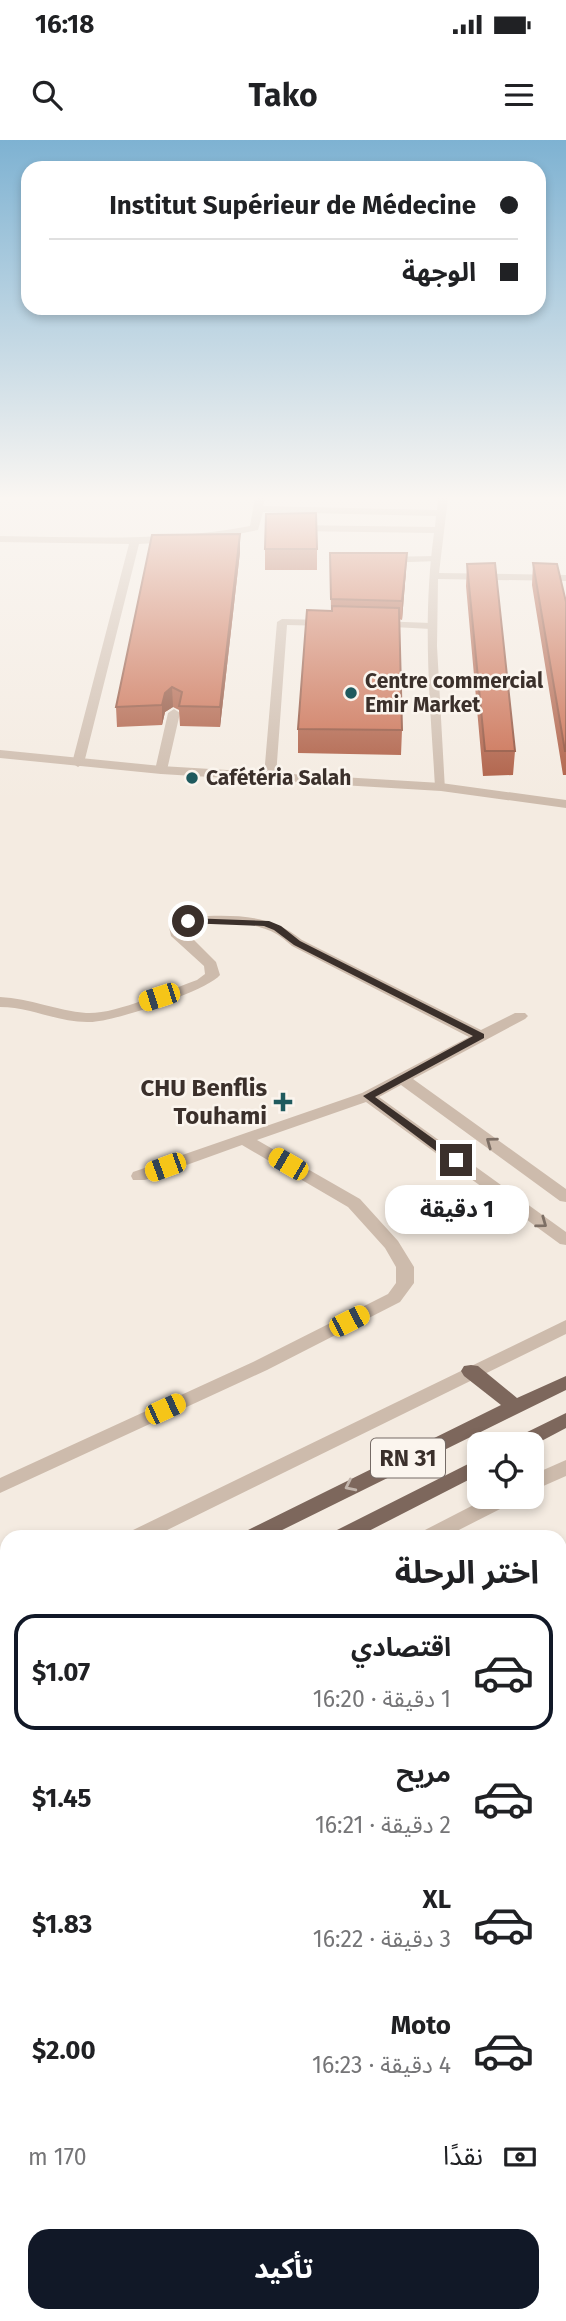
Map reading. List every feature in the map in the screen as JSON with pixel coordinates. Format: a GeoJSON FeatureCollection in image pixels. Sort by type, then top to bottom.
{"type":"FeatureCollection","features":[{"type":"Feature","properties":{"kind":"main road"},"geometry":{"type":"LineString","coordinates":[[471,1371],[514,1406]]}},
{"type":"Feature","properties":{"kind":"main road","name":"RN 31"},"geometry":{"type":"LineString","coordinates":[[265,1530],[566,1382]]}},
{"type":"Feature","properties":{"kind":"main road"},"geometry":{"type":"LineString","coordinates":[[543,1432],[566,1420]]}},
{"type":"Feature","properties":{"kind":"main road","name":"RN 31"},"geometry":{"type":"LineString","coordinates":[[354,1530],[467,1472]]}},
{"type":"Feature","properties":{"kind":"street"},"geometry":{"type":"LineString","coordinates":[[78,763],[120,600]]}},
{"type":"Feature","properties":{"kind":"street"},"geometry":{"type":"LineString","coordinates":[[432,600],[431,625],[441,787]]}},
{"type":"Feature","properties":{"kind":"street"},"geometry":{"type":"LineString","coordinates":[[271,776],[282,622],[336,623]]}},
{"type":"Feature","properties":{"kind":"street"},"geometry":{"type":"LineString","coordinates":[[363,624],[431,625]]}},
{"type":"Feature","properties":{"kind":"street"},"geometry":{"type":"LineString","coordinates":[[161,770],[174,713]]}},
{"type":"Feature","properties":{"kind":"street"},"geometry":{"type":"LineString","coordinates":[[0,754],[161,770],[441,787],[566,804]]}},
{"type":"Feature","properties":{"kind":"street"},"geometry":{"type":"LineString","coordinates":[[0,1002],[20,1000],[71,1016],[93,1018],[202,983],[213,975],[211,965],[176,933],[176,927],[188,921],[202,920],[266,923],[278,928],[297,943],[480,1036]]}},
{"type":"Feature","properties":{"kind":"street"},"geometry":{"type":"LineString","coordinates":[[139,1176],[368,1096],[520,1016]]}},
{"type":"Feature","properties":{"kind":"street"},"geometry":{"type":"LineString","coordinates":[[400,1077],[566,1197]]}},
{"type":"Feature","properties":{"kind":"street"},"geometry":{"type":"LineString","coordinates":[[368,1096],[566,1240]]}},
{"type":"Feature","properties":{"kind":"street"},"geometry":{"type":"LineString","coordinates":[[0,1486],[260,1366],[394,1298],[405,1283],[405,1268],[392,1245],[354,1203],[243,1139]]}},
{"type":"Feature","properties":{"kind":"street"},"geometry":{"type":"LineString","coordinates":[[150,1530],[566,1326]]}},
{"type":"Feature","properties":{"kind":"street"},"geometry":{"type":"LineString","coordinates":[[544,1478],[566,1467]]}},
{"type":"Feature","properties":{"kind":"street"},"geometry":{"type":"LineString","coordinates":[[442,1530],[483,1509]]}},
{"type":"Feature","properties":{"kind":"building"},"geometry":{"type":"Polygon","coordinates":[[[138,600],[232,600],[220,707],[179,706],[182,692],[172,687],[165,693],[162,705],[116,707],[138,600]]]}},
{"type":"Feature","properties":{"kind":"building"},"geometry":{"type":"Polygon","coordinates":[[[470,600],[499,600],[515,751],[485,751],[470,600]]]}},
{"type":"Feature","properties":{"kind":"building"},"geometry":{"type":"Polygon","coordinates":[[[539,600],[565,600],[566,602],[565,751],[539,600]]]}},
{"type":"Feature","properties":{"kind":"building","name":"Centre commercial Emir Market"},"geometry":{"type":"Polygon","coordinates":[[[332,606],[399,608],[402,730],[298,729],[307,610],[332,611],[332,606]]]}},
{"type":"Feature","properties":{"kind":"place","name":"Centre commercial Emir Market"},"geometry":{"type":"Point","coordinates":[351,693]}},
{"type":"Feature","properties":{"kind":"place","name":"Cafétéria Salah"},"geometry":{"type":"Point","coordinates":[192,778]}},
{"type":"Feature","properties":{"kind":"place","name":"CHU Benflis Touhami"},"geometry":{"type":"Point","coordinates":[283,1102]}},
{"type":"Feature","properties":{"kind":"route"},"geometry":{"type":"LineString","coordinates":[[188,921],[266,923],[278,928],[297,943],[480,1036],[368,1096],[456,1160]]}}]}
